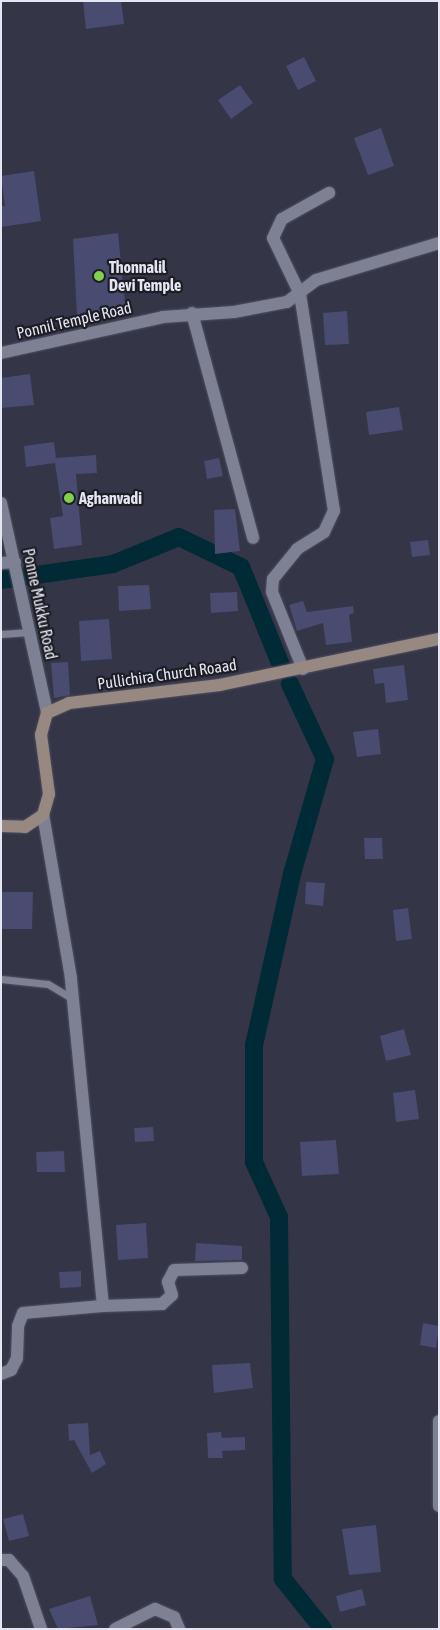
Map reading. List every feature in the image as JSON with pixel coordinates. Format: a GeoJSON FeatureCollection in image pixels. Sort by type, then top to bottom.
{"type":"FeatureCollection","features":[{"type":"Feature","properties":{"kind":"main road","name":"Pullichira Church Roaad"},"geometry":{"type":"LineString","coordinates":[[47,713],[69,703],[220,685],[439,639]]}},
{"type":"Feature","properties":{"kind":"main road"},"geometry":{"type":"LineString","coordinates":[[1,826],[25,827],[43,815],[49,794],[41,735],[47,713]]}},
{"type":"Feature","properties":{"kind":"street"},"geometry":{"type":"LineString","coordinates":[[303,669],[272,592],[273,579],[297,549],[324,532],[334,511],[326,480],[300,294],[273,238],[282,219],[328,193]]}},
{"type":"Feature","properties":{"kind":"street","name":"Ponnil Temple Road"},"geometry":{"type":"LineString","coordinates":[[1,353],[192,313],[234,312],[287,302],[316,280],[439,243]]}},
{"type":"Feature","properties":{"kind":"street"},"geometry":{"type":"LineString","coordinates":[[192,313],[253,538]]}},
{"type":"Feature","properties":{"kind":"street","name":"Ponne Mukku Road"},"geometry":{"type":"LineString","coordinates":[[1,503],[47,713]]}},
{"type":"Feature","properties":{"kind":"street"},"geometry":{"type":"LineString","coordinates":[[1,562],[15,562]]}},
{"type":"Feature","properties":{"kind":"street"},"geometry":{"type":"LineString","coordinates":[[43,815],[73,999],[103,1306]]}},
{"type":"Feature","properties":{"kind":"street"},"geometry":{"type":"LineString","coordinates":[[1,1374],[11,1370],[17,1358],[18,1326],[23,1313],[103,1306],[162,1304],[172,1295],[168,1282],[174,1270],[242,1268]]}},
{"type":"Feature","properties":{"kind":"street"},"geometry":{"type":"LineString","coordinates":[[439,1421],[439,1506]]}},
{"type":"Feature","properties":{"kind":"street"},"geometry":{"type":"LineString","coordinates":[[1,1560],[9,1560],[23,1576],[41,1629]]}},
{"type":"Feature","properties":{"kind":"street"},"geometry":{"type":"LineString","coordinates":[[115,1629],[155,1609],[174,1617],[179,1629]]}},
{"type":"Feature","properties":{"kind":"lane"},"geometry":{"type":"LineString","coordinates":[[1,634],[30,632]]}},
{"type":"Feature","properties":{"kind":"lane"},"geometry":{"type":"LineString","coordinates":[[1,980],[48,984],[73,999]]}},
{"type":"Feature","properties":{"kind":"building"},"geometry":{"type":"Polygon","coordinates":[[[83,1],[121,1],[124,24],[86,29],[83,1]]]}},
{"type":"Feature","properties":{"kind":"building"},"geometry":{"type":"Polygon","coordinates":[[[304,57],[316,81],[298,90],[286,66],[304,57]]]}},
{"type":"Feature","properties":{"kind":"building"},"geometry":{"type":"Polygon","coordinates":[[[240,85],[253,103],[231,119],[218,100],[240,85]]]}},
{"type":"Feature","properties":{"kind":"building"},"geometry":{"type":"Polygon","coordinates":[[[381,128],[394,166],[368,175],[354,138],[381,128]]]}},
{"type":"Feature","properties":{"kind":"building"},"geometry":{"type":"Polygon","coordinates":[[[34,171],[41,221],[1,227],[1,206],[5,206],[1,176],[34,171]]]}},
{"type":"Feature","properties":{"kind":"building","name":"Thonnalil Devi Temple"},"geometry":{"type":"Polygon","coordinates":[[[118,233],[126,313],[77,316],[73,239],[118,233]]]}},
{"type":"Feature","properties":{"kind":"building"},"geometry":{"type":"Polygon","coordinates":[[[347,311],[349,344],[325,345],[323,313],[347,311]]]}},
{"type":"Feature","properties":{"kind":"building"},"geometry":{"type":"Polygon","coordinates":[[[30,374],[34,405],[1,408],[1,378],[30,374]]]}},
{"type":"Feature","properties":{"kind":"building"},"geometry":{"type":"Polygon","coordinates":[[[399,407],[403,430],[369,435],[366,412],[399,407]]]}},
{"type":"Feature","properties":{"kind":"building"},"geometry":{"type":"Polygon","coordinates":[[[54,442],[56,458],[96,455],[97,473],[76,474],[82,545],[54,549],[50,518],[63,516],[55,463],[26,467],[24,446],[54,442]]]}},
{"type":"Feature","properties":{"kind":"building"},"geometry":{"type":"Polygon","coordinates":[[[219,458],[223,476],[207,479],[204,461],[219,458]]]}},
{"type":"Feature","properties":{"kind":"building"},"geometry":{"type":"Polygon","coordinates":[[[235,509],[240,551],[215,554],[214,510],[235,509]]]}},
{"type":"Feature","properties":{"kind":"building"},"geometry":{"type":"Polygon","coordinates":[[[428,540],[430,555],[412,557],[410,542],[428,540]]]}},
{"type":"Feature","properties":{"kind":"building"},"geometry":{"type":"Polygon","coordinates":[[[149,585],[151,609],[119,611],[118,586],[149,585]]]}},
{"type":"Feature","properties":{"kind":"building"},"geometry":{"type":"Polygon","coordinates":[[[237,592],[238,611],[211,613],[210,593],[237,592]]]}},
{"type":"Feature","properties":{"kind":"building"},"geometry":{"type":"Polygon","coordinates":[[[303,601],[307,612],[353,606],[354,613],[349,615],[352,642],[326,645],[323,623],[297,631],[289,605],[303,601]]]}},
{"type":"Feature","properties":{"kind":"building"},"geometry":{"type":"Polygon","coordinates":[[[109,619],[112,659],[81,661],[79,621],[109,619]]]}},
{"type":"Feature","properties":{"kind":"building"},"geometry":{"type":"Polygon","coordinates":[[[68,662],[70,695],[54,698],[51,663],[68,662]]]}},
{"type":"Feature","properties":{"kind":"building"},"geometry":{"type":"Polygon","coordinates":[[[404,665],[408,700],[386,703],[384,683],[375,684],[373,669],[404,665]]]}},
{"type":"Feature","properties":{"kind":"building"},"geometry":{"type":"Polygon","coordinates":[[[378,729],[381,754],[357,757],[353,732],[378,729]]]}},
{"type":"Feature","properties":{"kind":"building"},"geometry":{"type":"Polygon","coordinates":[[[364,838],[382,838],[383,859],[365,859],[364,838]]]}},
{"type":"Feature","properties":{"kind":"building"},"geometry":{"type":"Polygon","coordinates":[[[306,882],[325,883],[323,906],[305,904],[306,882]]]}},
{"type":"Feature","properties":{"kind":"building"},"geometry":{"type":"Polygon","coordinates":[[[1,892],[33,892],[32,929],[1,929],[1,892]]]}},
{"type":"Feature","properties":{"kind":"building"},"geometry":{"type":"Polygon","coordinates":[[[408,908],[412,939],[396,941],[393,910],[408,908]]]}},
{"type":"Feature","properties":{"kind":"building"},"geometry":{"type":"Polygon","coordinates":[[[404,1029],[411,1055],[386,1061],[380,1036],[404,1029]]]}},
{"type":"Feature","properties":{"kind":"building"},"geometry":{"type":"Polygon","coordinates":[[[415,1090],[419,1119],[396,1122],[393,1093],[415,1090]]]}},
{"type":"Feature","properties":{"kind":"building"},"geometry":{"type":"Polygon","coordinates":[[[153,1127],[154,1141],[135,1142],[134,1128],[153,1127]]]}},
{"type":"Feature","properties":{"kind":"building"},"geometry":{"type":"Polygon","coordinates":[[[336,1140],[339,1174],[302,1176],[300,1142],[336,1140]]]}},
{"type":"Feature","properties":{"kind":"building"},"geometry":{"type":"Polygon","coordinates":[[[64,1151],[65,1172],[37,1172],[36,1152],[64,1151]]]}},
{"type":"Feature","properties":{"kind":"building"},"geometry":{"type":"Polygon","coordinates":[[[146,1223],[148,1258],[118,1260],[116,1225],[146,1223]]]}},
{"type":"Feature","properties":{"kind":"building"},"geometry":{"type":"Polygon","coordinates":[[[196,1243],[242,1246],[242,1260],[195,1261],[196,1243]]]}},
{"type":"Feature","properties":{"kind":"building"},"geometry":{"type":"Polygon","coordinates":[[[81,1271],[81,1287],[60,1288],[59,1272],[81,1271]]]}},
{"type":"Feature","properties":{"kind":"building"},"geometry":{"type":"Polygon","coordinates":[[[423,1323],[439,1326],[436,1348],[420,1345],[423,1323]]]}},
{"type":"Feature","properties":{"kind":"building"},"geometry":{"type":"Polygon","coordinates":[[[250,1363],[253,1388],[214,1393],[212,1365],[250,1363]]]}},
{"type":"Feature","properties":{"kind":"building"},"geometry":{"type":"Polygon","coordinates":[[[88,1423],[90,1455],[100,1451],[106,1464],[92,1473],[74,1440],[69,1441],[68,1424],[88,1423]]]}},
{"type":"Feature","properties":{"kind":"building"},"geometry":{"type":"Polygon","coordinates":[[[221,1432],[222,1438],[245,1437],[245,1450],[222,1451],[223,1458],[208,1458],[207,1433],[221,1432]]]}},
{"type":"Feature","properties":{"kind":"building"},"geometry":{"type":"Polygon","coordinates":[[[23,1514],[29,1536],[9,1541],[3,1519],[23,1514]]]}},
{"type":"Feature","properties":{"kind":"building"},"geometry":{"type":"Polygon","coordinates":[[[376,1525],[381,1572],[349,1575],[342,1529],[376,1525]]]}},
{"type":"Feature","properties":{"kind":"building"},"geometry":{"type":"Polygon","coordinates":[[[362,1589],[366,1605],[340,1612],[336,1596],[362,1589]]]}},
{"type":"Feature","properties":{"kind":"building"},"geometry":{"type":"Polygon","coordinates":[[[90,1596],[98,1625],[58,1629],[49,1609],[90,1596]]]}},
{"type":"Feature","properties":{"kind":"waterway"},"geometry":{"type":"LineString","coordinates":[[1,580],[113,564],[179,537],[241,567],[280,663]]}},
{"type":"Feature","properties":{"kind":"waterway"},"geometry":{"type":"LineString","coordinates":[[290,684],[325,759],[292,874],[254,1045],[254,1162],[279,1217],[283,1579],[323,1629]]}},
{"type":"Feature","properties":{"kind":"place","name":"Thonnalil Devi Temple"},"geometry":{"type":"Point","coordinates":[99,276]}},
{"type":"Feature","properties":{"kind":"place","name":"Aghanvadi"},"geometry":{"type":"Point","coordinates":[69,498]}}]}
